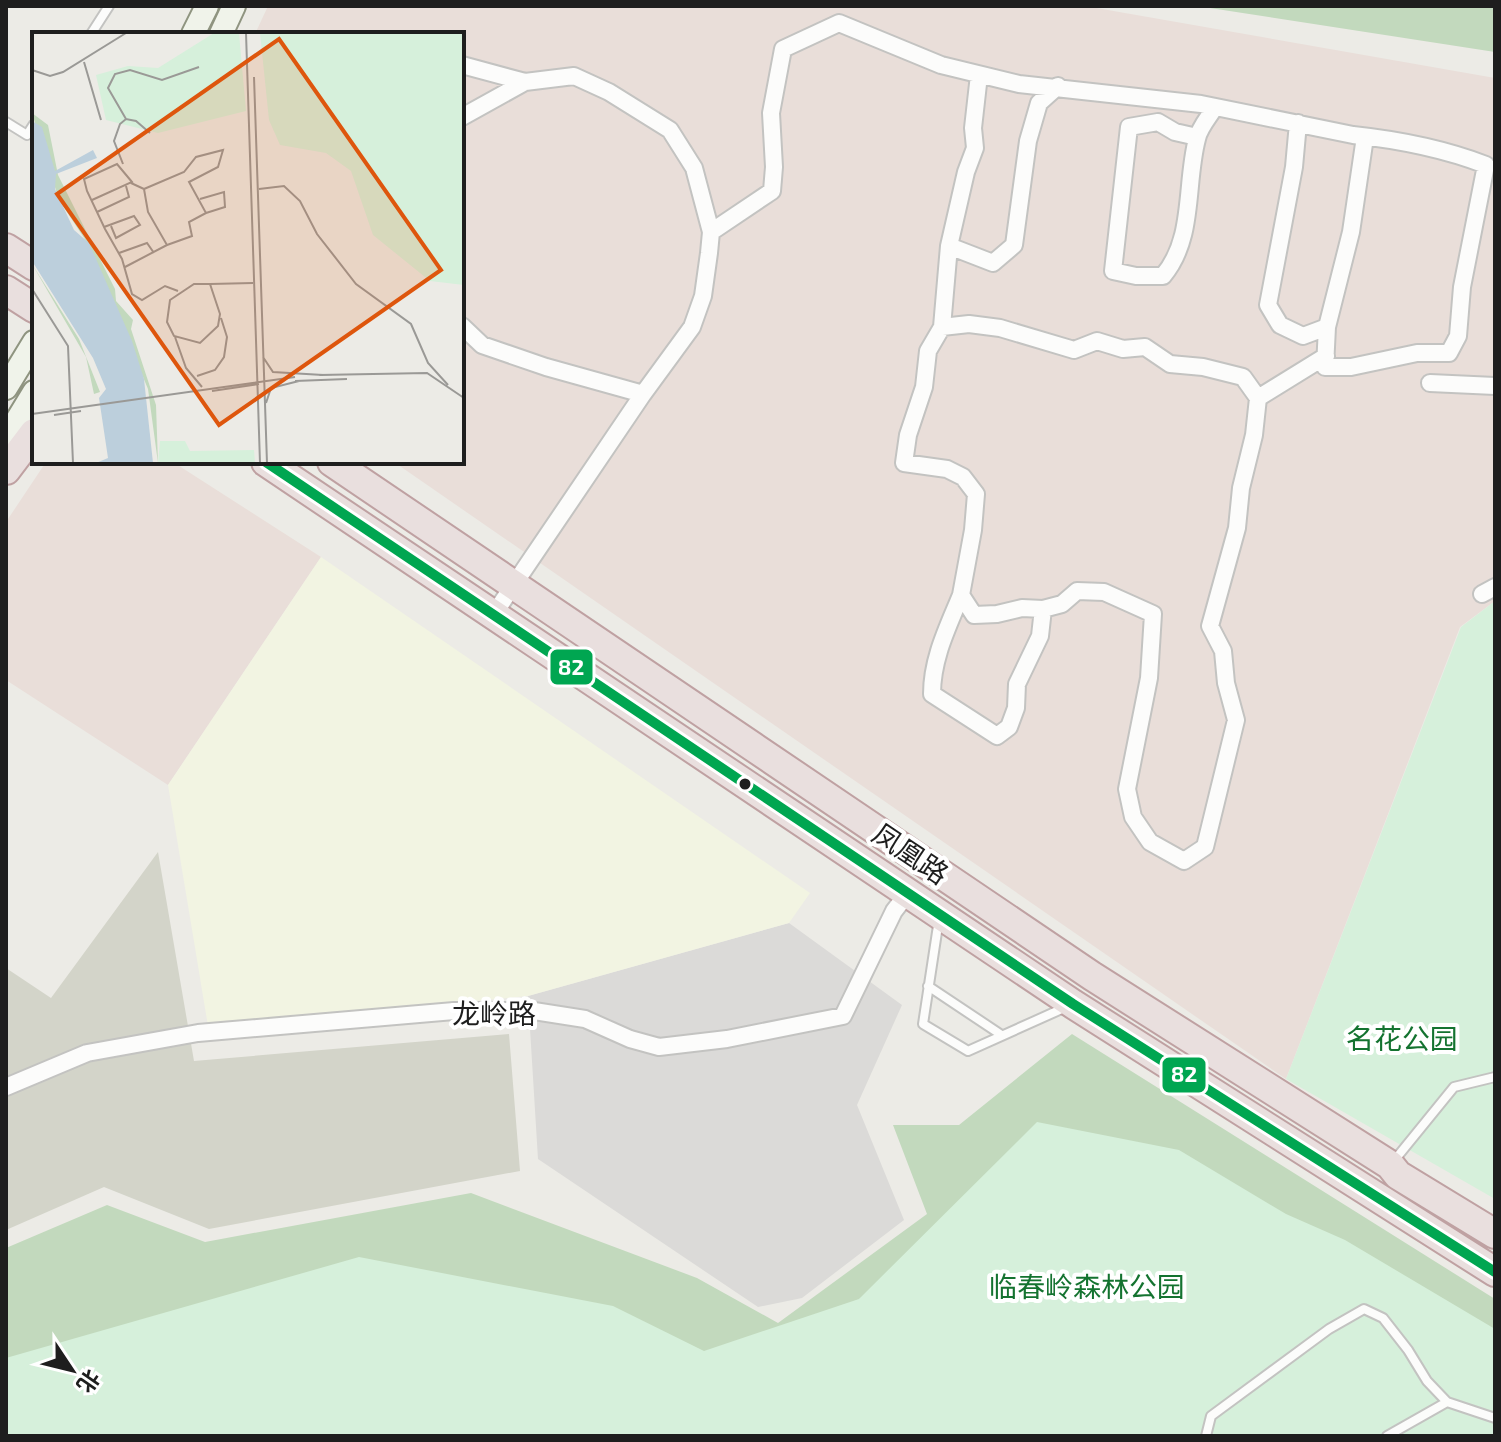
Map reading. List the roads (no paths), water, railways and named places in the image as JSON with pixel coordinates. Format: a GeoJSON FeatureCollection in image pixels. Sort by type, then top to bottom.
{"type":"FeatureCollection","features":[{"type":"Feature","properties":{"kind":"highway"},"geometry":{"type":"LineString","coordinates":[[6,247],[32,241]]}},
{"type":"Feature","properties":{"kind":"highway"},"geometry":{"type":"LineString","coordinates":[[6,247],[32,265]]}},
{"type":"Feature","properties":{"kind":"highway"},"geometry":{"type":"LineString","coordinates":[[6,290],[32,307]]}},
{"type":"Feature","properties":{"kind":"highway"},"geometry":{"type":"LineString","coordinates":[[6,470],[32,436]]}},
{"type":"Feature","properties":{"kind":"highway","name":"凤凰路"},"geometry":{"type":"LineString","coordinates":[[269,464],[1073,1004],[1495,1272]]}},
{"type":"Feature","properties":{"kind":"highway","name":"凤凰路"},"geometry":{"type":"LineString","coordinates":[[335,464],[1092,976],[1390,1165],[1398,1175],[1495,1234]]}},
{"type":"Feature","properties":{"kind":"highway"},"geometry":{"type":"LineString","coordinates":[[1073,1004],[1092,976]]}},
{"type":"Feature","properties":{"kind":"main road"},"geometry":{"type":"LineString","coordinates":[[194,32],[207,6]]}},
{"type":"Feature","properties":{"kind":"main road"},"geometry":{"type":"LineString","coordinates":[[222,32],[234,6]]}},
{"type":"Feature","properties":{"kind":"main road"},"geometry":{"type":"LineString","coordinates":[[6,388],[32,346]]}},
{"type":"Feature","properties":{"kind":"main road"},"geometry":{"type":"LineString","coordinates":[[6,438],[32,395]]}},
{"type":"Feature","properties":{"kind":"street"},"geometry":{"type":"LineString","coordinates":[[711,232],[772,191],[771,113],[783,49],[839,23],[941,65],[1019,84],[1058,86],[1215,107],[1365,137],[1420,143],[1486,165],[1462,287],[1458,336],[1449,353],[1417,353],[1351,367],[1325,367],[1327,327],[1351,232],[1365,137]]}},
{"type":"Feature","properties":{"kind":"street"},"geometry":{"type":"LineString","coordinates":[[464,66],[525,82]]}},
{"type":"Feature","properties":{"kind":"street"},"geometry":{"type":"LineString","coordinates":[[979,75],[973,128],[975,148],[966,172],[949,246],[942,327],[928,351],[924,387],[908,435],[904,463],[947,469],[963,477],[976,494],[961,595],[941,643],[932,680],[932,694],[997,736],[1009,727],[1016,708],[1017,684],[1040,636],[1043,609]]}},
{"type":"Feature","properties":{"kind":"street"},"geometry":{"type":"LineString","coordinates":[[464,116],[525,82],[574,76],[609,92],[670,130],[694,168],[711,232],[703,296],[692,327],[494,614]]}},
{"type":"Feature","properties":{"kind":"street"},"geometry":{"type":"LineString","coordinates":[[949,246],[993,263],[1014,245],[1028,141],[1039,103],[1058,86]]}},
{"type":"Feature","properties":{"kind":"street"},"geometry":{"type":"LineString","coordinates":[[1197,137],[1175,132],[1158,122],[1129,127],[1113,271],[1136,276],[1163,276],[1170,267],[1181,243],[1197,137],[1215,107]]}},
{"type":"Feature","properties":{"kind":"street"},"geometry":{"type":"LineString","coordinates":[[1298,123],[1292,180],[1268,305],[1280,325],[1303,336],[1327,327]]}},
{"type":"Feature","properties":{"kind":"street"},"geometry":{"type":"LineString","coordinates":[[942,327],[969,324],[1000,328],[1074,350],[1097,341],[1123,349],[1145,347],[1170,364],[1203,367],[1243,377],[1258,398],[1254,435],[1241,488],[1237,528],[1210,626],[1223,651],[1226,683],[1236,720],[1205,847],[1184,861],[1150,842],[1133,817],[1127,789],[1149,678],[1153,614],[1104,592],[1077,591],[1062,604],[1043,609],[1022,608],[974,615],[961,595]]}},
{"type":"Feature","properties":{"kind":"street"},"geometry":{"type":"LineString","coordinates":[[464,328],[482,345]]}},
{"type":"Feature","properties":{"kind":"street"},"geometry":{"type":"LineString","coordinates":[[464,340],[643,394]]}},
{"type":"Feature","properties":{"kind":"street"},"geometry":{"type":"LineString","coordinates":[[1258,398],[1326,356]]}},
{"type":"Feature","properties":{"kind":"street"},"geometry":{"type":"LineString","coordinates":[[1430,383],[1495,386]]}},
{"type":"Feature","properties":{"kind":"street","name":"龙岭路"},"geometry":{"type":"LineString","coordinates":[[6,1087],[87,1053],[198,1033],[454,1011],[534,1011],[585,1019],[630,1039],[659,1047],[727,1039],[843,1016],[894,911],[908,893]]}},
{"type":"Feature","properties":{"kind":"lane"},"geometry":{"type":"LineString","coordinates":[[92,32],[109,6]]}},
{"type":"Feature","properties":{"kind":"lane"},"geometry":{"type":"LineString","coordinates":[[6,122],[27,135],[32,127]]}},
{"type":"Feature","properties":{"kind":"lane"},"geometry":{"type":"LineString","coordinates":[[939,914],[923,1024],[968,1051],[1000,1034],[1073,1004]]}},
{"type":"Feature","properties":{"kind":"lane"},"geometry":{"type":"LineString","coordinates":[[928,986],[1000,1034]]}},
{"type":"Feature","properties":{"kind":"lane"},"geometry":{"type":"LineString","coordinates":[[1390,1165],[1454,1087],[1495,1077]]}},
{"type":"Feature","properties":{"kind":"lane"},"geometry":{"type":"LineString","coordinates":[[1206,1436],[1211,1416],[1329,1329],[1364,1309],[1383,1318],[1427,1381],[1447,1402],[1495,1418]]}},
{"type":"Feature","properties":{"kind":"lane"},"geometry":{"type":"LineString","coordinates":[[1387,1436],[1447,1402]]}},
{"type":"Feature","properties":{"kind":"park label","name":"名花公园"},"geometry":{"type":"Point","coordinates":[1402,1038]}},
{"type":"Feature","properties":{"kind":"park label","name":"临春岭森林公园"},"geometry":{"type":"Point","coordinates":[1087,1286]}}]}
